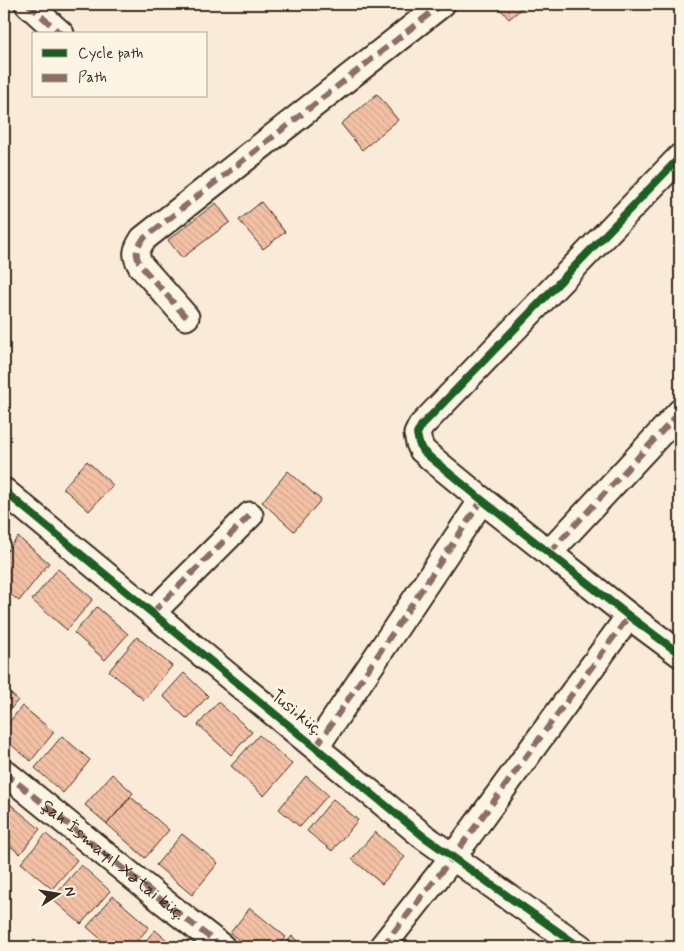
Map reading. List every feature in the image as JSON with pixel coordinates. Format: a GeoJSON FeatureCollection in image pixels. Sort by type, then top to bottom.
{"type":"FeatureCollection","features":[{"type":"Feature","properties":{"kind":"street"},"geometry":{"type":"LineString","coordinates":[[28,4],[59,32]]}},
{"type":"Feature","properties":{"kind":"street"},"geometry":{"type":"LineString","coordinates":[[186,317],[136,258],[137,248],[143,239],[442,4]]}},
{"type":"Feature","properties":{"kind":"street"},"geometry":{"type":"LineString","coordinates":[[680,157],[421,426],[418,434],[422,450],[548,553],[680,654]]}},
{"type":"Feature","properties":{"kind":"street"},"geometry":{"type":"LineString","coordinates":[[548,553],[680,412]]}},
{"type":"Feature","properties":{"kind":"street","name":"Tusi küç."},"geometry":{"type":"LineString","coordinates":[[4,491],[423,836],[488,884],[580,947]]}},
{"type":"Feature","properties":{"kind":"street"},"geometry":{"type":"LineString","coordinates":[[316,748],[482,500]]}},
{"type":"Feature","properties":{"kind":"street"},"geometry":{"type":"LineString","coordinates":[[152,613],[250,515]]}},
{"type":"Feature","properties":{"kind":"street"},"geometry":{"type":"LineString","coordinates":[[382,947],[453,857],[629,616]]}},
{"type":"Feature","properties":{"kind":"street","name":"Şah İsmayıl Xətai küç."},"geometry":{"type":"LineString","coordinates":[[4,772],[222,947]]}},
{"type":"Feature","properties":{"kind":"building"},"geometry":{"type":"Polygon","coordinates":[[[496,4],[527,4],[509,19],[496,4]]]}},
{"type":"Feature","properties":{"kind":"building"},"geometry":{"type":"Polygon","coordinates":[[[377,94],[398,120],[362,150],[341,124],[377,94]]]}},
{"type":"Feature","properties":{"kind":"building"},"geometry":{"type":"Polygon","coordinates":[[[261,202],[285,232],[263,249],[239,220],[261,202]]]}},
{"type":"Feature","properties":{"kind":"building"},"geometry":{"type":"Polygon","coordinates":[[[216,203],[230,222],[182,258],[168,240],[216,203]]]}},
{"type":"Feature","properties":{"kind":"building"},"geometry":{"type":"Polygon","coordinates":[[[87,461],[113,485],[89,511],[63,488],[87,461]]]}},
{"type":"Feature","properties":{"kind":"building"},"geometry":{"type":"Polygon","coordinates":[[[288,471],[321,500],[294,531],[262,502],[288,471]]]}},
{"type":"Feature","properties":{"kind":"building"},"geometry":{"type":"Polygon","coordinates":[[[18,537],[49,563],[19,601],[4,589],[4,555],[18,537]]]}},
{"type":"Feature","properties":{"kind":"building"},"geometry":{"type":"Polygon","coordinates":[[[58,569],[93,599],[67,630],[32,600],[58,569]]]}},
{"type":"Feature","properties":{"kind":"building"},"geometry":{"type":"Polygon","coordinates":[[[97,607],[128,634],[105,660],[74,633],[97,607]]]}},
{"type":"Feature","properties":{"kind":"building"},"geometry":{"type":"Polygon","coordinates":[[[137,637],[172,666],[144,700],[109,671],[137,637]]]}},
{"type":"Feature","properties":{"kind":"building"},"geometry":{"type":"Polygon","coordinates":[[[184,673],[208,696],[187,719],[163,696],[184,673]]]}},
{"type":"Feature","properties":{"kind":"building"},"geometry":{"type":"Polygon","coordinates":[[[4,688],[18,700],[4,717],[4,688]]]}},
{"type":"Feature","properties":{"kind":"building"},"geometry":{"type":"Polygon","coordinates":[[[218,702],[252,732],[231,755],[198,725],[218,702]]]}},
{"type":"Feature","properties":{"kind":"building"},"geometry":{"type":"Polygon","coordinates":[[[22,706],[54,732],[31,761],[4,739],[4,729],[22,706]]]}},
{"type":"Feature","properties":{"kind":"building"},"geometry":{"type":"Polygon","coordinates":[[[259,735],[292,764],[264,796],[231,766],[259,735]]]}},
{"type":"Feature","properties":{"kind":"building"},"geometry":{"type":"Polygon","coordinates":[[[62,736],[90,760],[63,793],[35,768],[62,736]]]}},
{"type":"Feature","properties":{"kind":"building"},"geometry":{"type":"Polygon","coordinates":[[[112,774],[133,793],[107,824],[85,805],[112,774]]]}},
{"type":"Feature","properties":{"kind":"building"},"geometry":{"type":"Polygon","coordinates":[[[306,776],[328,795],[300,827],[279,809],[306,776]]]}},
{"type":"Feature","properties":{"kind":"building"},"geometry":{"type":"Polygon","coordinates":[[[131,797],[169,830],[145,858],[107,824],[131,797]]]}},
{"type":"Feature","properties":{"kind":"building"},"geometry":{"type":"Polygon","coordinates":[[[4,799],[40,829],[20,854],[4,841],[4,799]]]}},
{"type":"Feature","properties":{"kind":"building"},"geometry":{"type":"Polygon","coordinates":[[[333,799],[358,820],[332,851],[307,831],[333,799]]]}},
{"type":"Feature","properties":{"kind":"building"},"geometry":{"type":"Polygon","coordinates":[[[375,832],[405,857],[382,884],[352,859],[375,832]]]}},
{"type":"Feature","properties":{"kind":"building"},"geometry":{"type":"Polygon","coordinates":[[[46,834],[77,860],[52,889],[21,863],[46,834]]]}},
{"type":"Feature","properties":{"kind":"building"},"geometry":{"type":"Polygon","coordinates":[[[182,834],[218,863],[192,895],[156,865],[182,834]]]}},
{"type":"Feature","properties":{"kind":"building"},"geometry":{"type":"Polygon","coordinates":[[[81,865],[110,891],[81,924],[52,899],[81,865]]]}},
{"type":"Feature","properties":{"kind":"building"},"geometry":{"type":"Polygon","coordinates":[[[113,896],[149,927],[132,947],[110,947],[87,927],[113,896]]]}},
{"type":"Feature","properties":{"kind":"building"},"geometry":{"type":"Polygon","coordinates":[[[250,908],[286,937],[278,947],[248,947],[230,933],[250,908]]]}},
{"type":"Feature","properties":{"kind":"building"},"geometry":{"type":"Polygon","coordinates":[[[155,930],[175,947],[140,947],[155,930]]]}},
{"type":"Feature","properties":{"kind":"building"},"geometry":{"type":"Polygon","coordinates":[[[292,936],[304,947],[282,947],[292,936]]]}},
{"type":"Feature","properties":{"kind":"marked path"},"geometry":{"type":"LineString","coordinates":[[28,4],[59,32]]}},
{"type":"Feature","properties":{"kind":"marked path"},"geometry":{"type":"LineString","coordinates":[[186,317],[141,266],[137,258],[137,252],[143,239],[442,4]]}},
{"type":"Feature","properties":{"kind":"marked path"},"geometry":{"type":"LineString","coordinates":[[549,553],[680,412]]}},
{"type":"Feature","properties":{"kind":"marked path"},"geometry":{"type":"LineString","coordinates":[[316,747],[482,500]]}},
{"type":"Feature","properties":{"kind":"marked path"},"geometry":{"type":"LineString","coordinates":[[152,613],[250,515]]}},
{"type":"Feature","properties":{"kind":"marked path"},"geometry":{"type":"LineString","coordinates":[[382,947],[453,857],[629,616]]}},
{"type":"Feature","properties":{"kind":"marked path"},"geometry":{"type":"LineString","coordinates":[[4,772],[222,947]]}},
{"type":"Feature","properties":{"kind":"cycle path"},"geometry":{"type":"LineString","coordinates":[[680,157],[421,426],[417,434],[422,450],[431,458],[629,616],[680,654]]}},
{"type":"Feature","properties":{"kind":"cycle path"},"geometry":{"type":"LineString","coordinates":[[4,491],[423,836],[580,947]]}}]}
